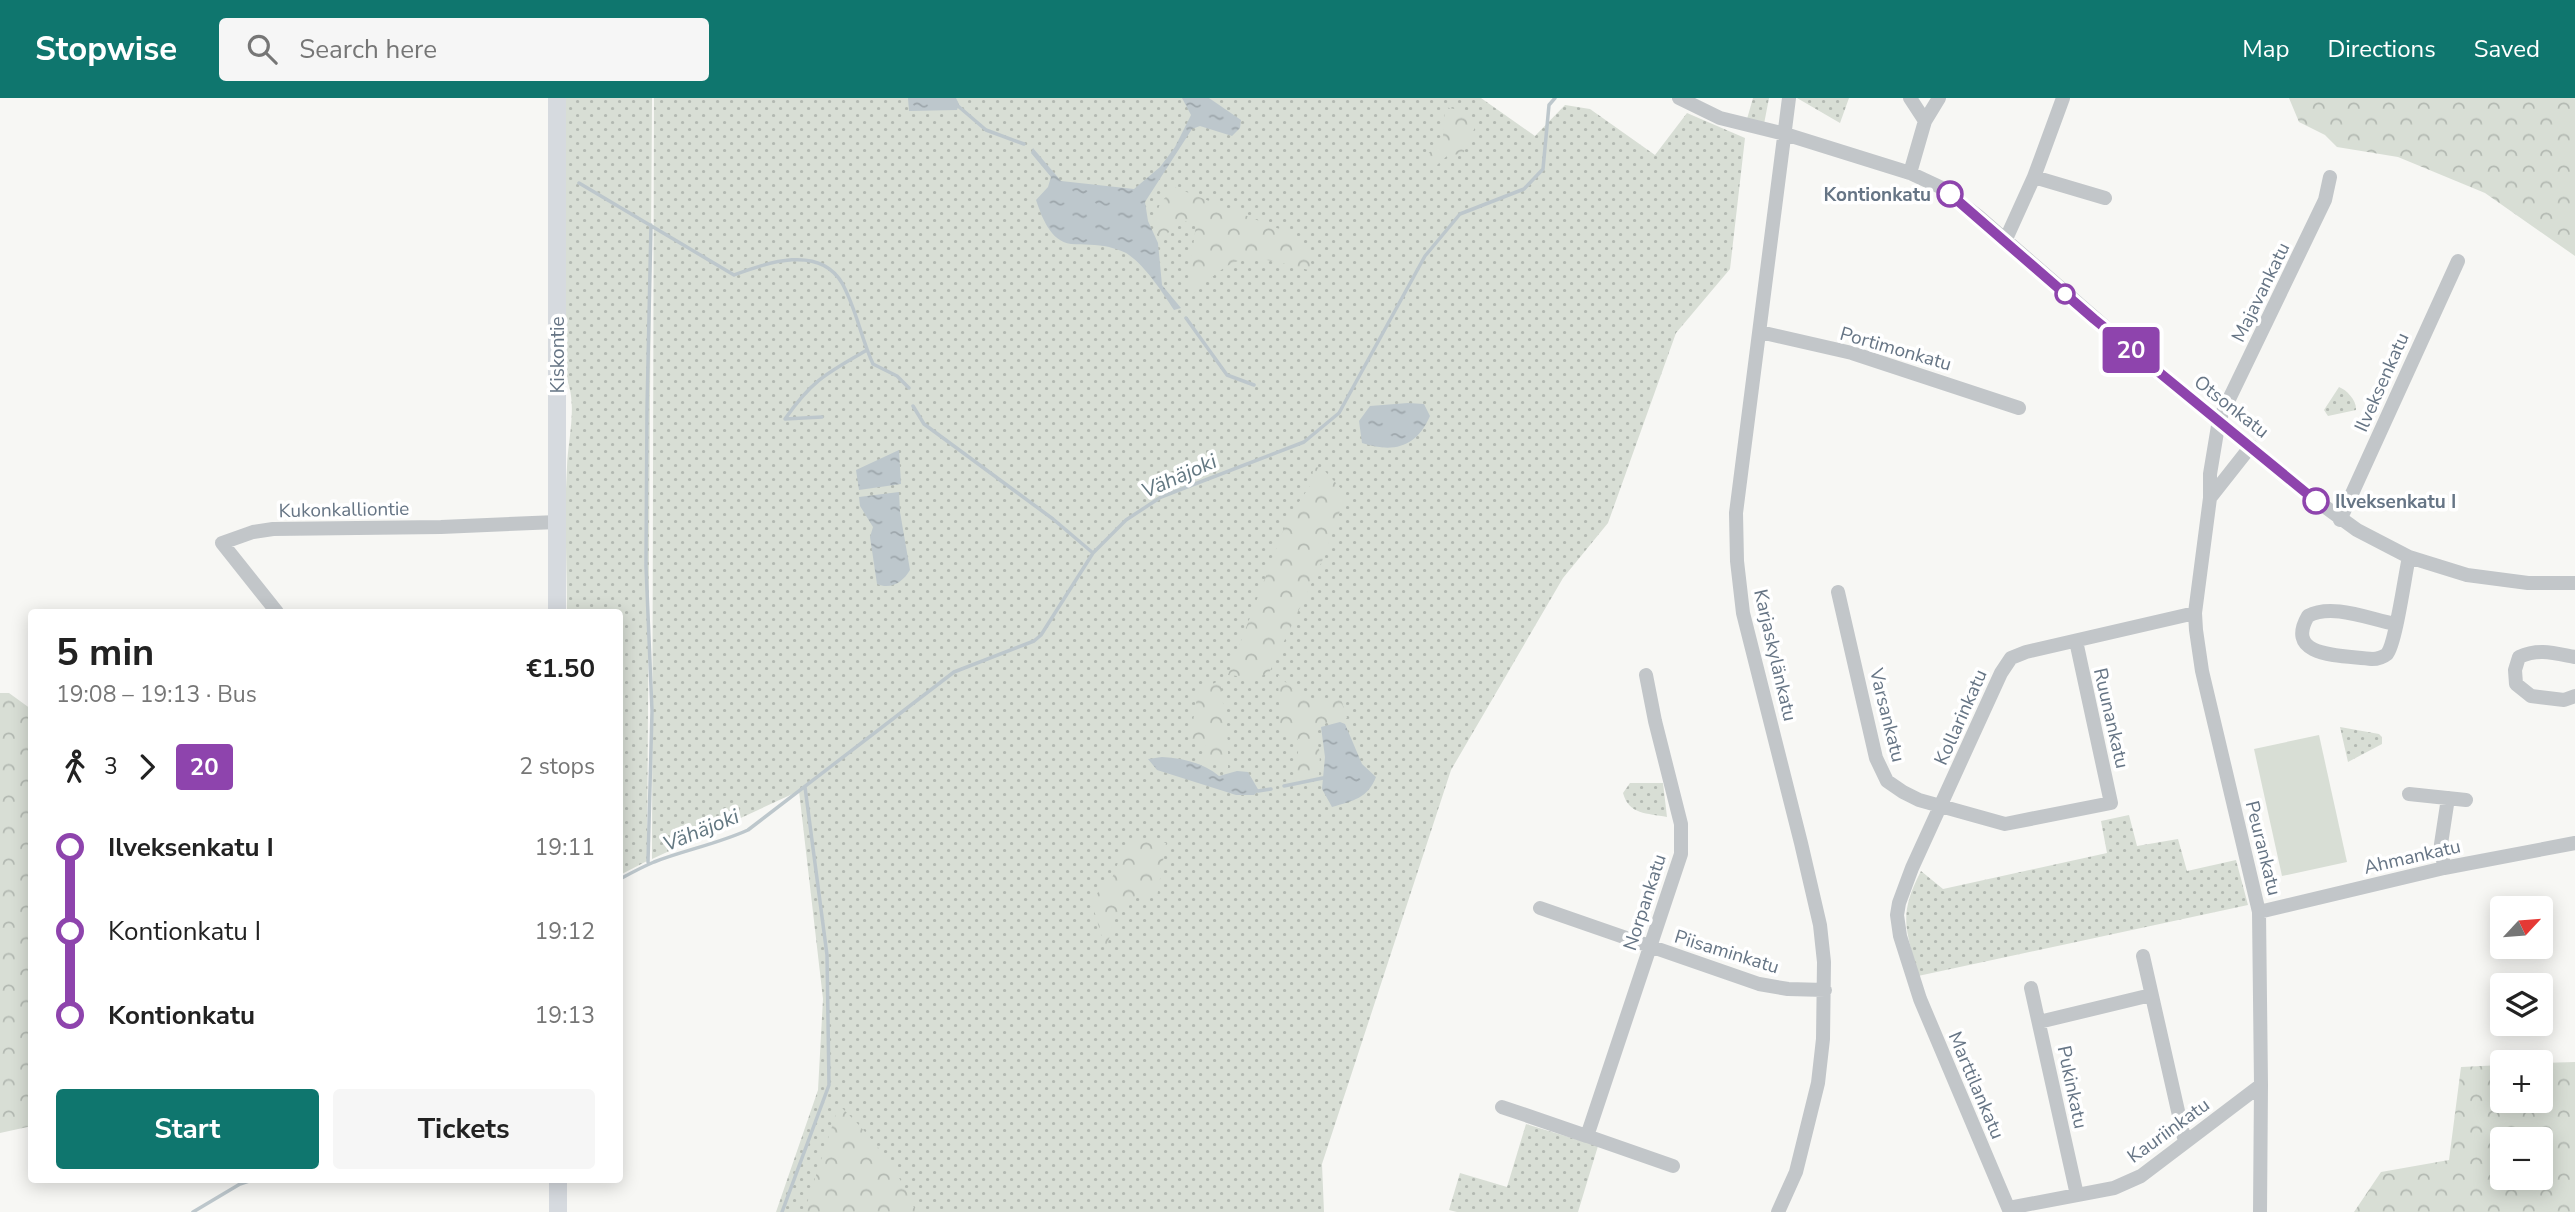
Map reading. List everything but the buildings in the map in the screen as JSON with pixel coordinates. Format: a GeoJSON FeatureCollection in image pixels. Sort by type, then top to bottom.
{"type":"FeatureCollection","features":[{"type":"Feature","properties":{"kind":"main road","name":"Kiskontie"},"geometry":{"type":"LineString","coordinates":[[557,98],[557,609]]}},
{"type":"Feature","properties":{"kind":"main road"},"geometry":{"type":"LineString","coordinates":[[558,1183],[558,1212]]}},
{"type":"Feature","properties":{"kind":"street","name":"Otsonkatu"},"geometry":{"type":"LineString","coordinates":[[1679,98],[1720,118],[1785,134],[1910,173],[1950,194],[2094,319],[2340,520],[2409,557],[2445,569],[2528,583],[2575,583]]}},
{"type":"Feature","properties":{"kind":"street","name":"Karjaskylänkatu"},"geometry":{"type":"LineString","coordinates":[[1778,1212],[1796,1172],[1811,1118],[1821,1066],[1825,990],[1820,925],[1743,613],[1737,561],[1736,513],[1789,98]]}},
{"type":"Feature","properties":{"kind":"street"},"geometry":{"type":"LineString","coordinates":[[1910,98],[1925,121]]}},
{"type":"Feature","properties":{"kind":"street"},"geometry":{"type":"LineString","coordinates":[[1910,173],[1925,121],[1938,98]]}},
{"type":"Feature","properties":{"kind":"street"},"geometry":{"type":"LineString","coordinates":[[2005,241],[2034,177],[2063,98]]}},
{"type":"Feature","properties":{"kind":"street"},"geometry":{"type":"LineString","coordinates":[[2034,177],[2105,198]]}},
{"type":"Feature","properties":{"kind":"street","name":"Majavankatu"},"geometry":{"type":"LineString","coordinates":[[2219,420],[2320,212],[2330,177]]}},
{"type":"Feature","properties":{"kind":"street","name":"Ilveksenkatu"},"geometry":{"type":"LineString","coordinates":[[2340,520],[2458,261]]}},
{"type":"Feature","properties":{"kind":"street","name":"Portimonkatu"},"geometry":{"type":"LineString","coordinates":[[1760,332],[1852,353],[2020,408]]}},
{"type":"Feature","properties":{"kind":"street","name":"Peurankatu"},"geometry":{"type":"LineString","coordinates":[[2219,420],[2210,474],[2210,498],[2195,613],[2202,671],[2259,912],[2260,1212]]}},
{"type":"Feature","properties":{"kind":"street"},"geometry":{"type":"LineString","coordinates":[[2210,498],[2251,446]]}},
{"type":"Feature","properties":{"kind":"street","name":"Kukonkalliontie"},"geometry":{"type":"LineString","coordinates":[[275,609],[222,543],[253,532],[273,529],[441,527],[557,522]]}},
{"type":"Feature","properties":{"kind":"street"},"geometry":{"type":"LineString","coordinates":[[2395,624],[2330,610],[2316,611],[2308,616],[2301,634],[2304,644],[2313,651],[2380,659],[2390,648],[2409,557]]}},
{"type":"Feature","properties":{"kind":"street","name":"Varsankatu"},"geometry":{"type":"LineString","coordinates":[[1838,592],[1876,758],[1890,784],[1919,800],[2005,824],[2111,803]]}},
{"type":"Feature","properties":{"kind":"street","name":"Kollarinkatu"},"geometry":{"type":"LineString","coordinates":[[1910,972],[1900,936],[1898,908],[1912,868],[2007,663],[2022,653],[2195,613]]}},
{"type":"Feature","properties":{"kind":"street","name":"Ruunankatu"},"geometry":{"type":"LineString","coordinates":[[2076,641],[2111,803]]}},
{"type":"Feature","properties":{"kind":"street"},"geometry":{"type":"LineString","coordinates":[[2575,657],[2541,650],[2530,652],[2519,657],[2515,670],[2516,684],[2531,696],[2564,700],[2575,696]]}},
{"type":"Feature","properties":{"kind":"street","name":"Norpankatu"},"geometry":{"type":"LineString","coordinates":[[1587,1136],[1681,854],[1681,824],[1646,675]]}},
{"type":"Feature","properties":{"kind":"street"},"geometry":{"type":"LineString","coordinates":[[2409,794],[2466,800]]}},
{"type":"Feature","properties":{"kind":"street"},"geometry":{"type":"LineString","coordinates":[[2444,869],[2441,844],[2448,798]]}},
{"type":"Feature","properties":{"kind":"street","name":"Ahmankatu"},"geometry":{"type":"LineString","coordinates":[[2259,912],[2444,869],[2575,843]]}},
{"type":"Feature","properties":{"kind":"street","name":"Piisaminkatu"},"geometry":{"type":"LineString","coordinates":[[1540,908],[1759,984],[1788,989],[1825,990]]}},
{"type":"Feature","properties":{"kind":"street"},"geometry":{"type":"LineString","coordinates":[[2143,956],[2185,1143]]}},
{"type":"Feature","properties":{"kind":"street","name":"Marttilankatu"},"geometry":{"type":"LineString","coordinates":[[1910,972],[1931,1028],[2010,1210]]}},
{"type":"Feature","properties":{"kind":"street","name":"Pukinkatu"},"geometry":{"type":"LineString","coordinates":[[2031,988],[2077,1195]]}},
{"type":"Feature","properties":{"kind":"street"},"geometry":{"type":"LineString","coordinates":[[2039,1022],[2151,995]]}},
{"type":"Feature","properties":{"kind":"street","name":"Kauriinkatu"},"geometry":{"type":"LineString","coordinates":[[2010,1210],[2114,1188],[2141,1176],[2261,1085]]}},
{"type":"Feature","properties":{"kind":"street"},"geometry":{"type":"LineString","coordinates":[[1502,1107],[1674,1166]]}},
{"type":"Feature","properties":{"kind":"green space"},"geometry":{"type":"Polygon","coordinates":[[[566,98],[652,98],[647,861],[623,873],[623,609],[567,609],[566,485],[572,410],[566,377],[566,98]]]}},
{"type":"Feature","properties":{"kind":"green space"},"geometry":{"type":"Polygon","coordinates":[[[654,98],[1481,98],[1535,136],[1565,105],[1590,109],[1655,155],[1687,113],[1745,138],[1730,269],[1676,333],[1608,523],[1563,578],[1451,770],[1322,1164],[1324,1212],[776,1212],[818,1090],[823,999],[799,791],[652,859],[654,98]]]}},
{"type":"Feature","properties":{"kind":"green space"},"geometry":{"type":"Polygon","coordinates":[[[1753,98],[1769,98],[1764,124],[1747,119],[1753,98]]]}},
{"type":"Feature","properties":{"kind":"green space"},"geometry":{"type":"Polygon","coordinates":[[[1797,98],[1849,98],[1840,123],[1797,98]]]}},
{"type":"Feature","properties":{"kind":"green space"},"geometry":{"type":"Polygon","coordinates":[[[2289,98],[2575,98],[2575,256],[2485,193],[2398,157],[2337,147],[2325,135],[2299,122],[2289,98]]]}},
{"type":"Feature","properties":{"kind":"green space"},"geometry":{"type":"Polygon","coordinates":[[[1445,107],[1459,110],[1476,125],[1463,154],[1448,155],[1437,165],[1425,161],[1425,154],[1435,150],[1443,137],[1445,107]]]}},
{"type":"Feature","properties":{"kind":"green space"},"geometry":{"type":"Polygon","coordinates":[[[1174,187],[1292,234],[1310,254],[1312,271],[1273,261],[1247,259],[1223,269],[1192,295],[1189,276],[1196,225],[1184,221],[1161,240],[1153,222],[1160,204],[1174,187]]]}},
{"type":"Feature","properties":{"kind":"green space"},"geometry":{"type":"Polygon","coordinates":[[[2339,387],[2351,396],[2356,410],[2328,416],[2324,410],[2339,387]]]}},
{"type":"Feature","properties":{"kind":"green space"},"geometry":{"type":"Polygon","coordinates":[[[1313,467],[1322,468],[1346,494],[1323,559],[1269,673],[1256,678],[1228,675],[1288,518],[1312,483],[1313,467]]]}},
{"type":"Feature","properties":{"kind":"green space"},"geometry":{"type":"Polygon","coordinates":[[[1278,675],[1306,698],[1322,702],[1341,699],[1347,718],[1330,721],[1314,729],[1320,753],[1319,778],[1295,784],[1299,742],[1295,735],[1280,734],[1278,675]]]}},
{"type":"Feature","properties":{"kind":"green space"},"geometry":{"type":"Polygon","coordinates":[[[1220,680],[1228,742],[1228,769],[1204,761],[1206,745],[1190,739],[1198,692],[1220,680]]]}},
{"type":"Feature","properties":{"kind":"green space"},"geometry":{"type":"Polygon","coordinates":[[[0,693],[9,693],[28,707],[28,1127],[0,1133],[0,693]]]}},
{"type":"Feature","properties":{"kind":"green space"},"geometry":{"type":"Polygon","coordinates":[[[2340,727],[2379,734],[2382,744],[2348,762],[2340,727]]]}},
{"type":"Feature","properties":{"kind":"green space"},"geometry":{"type":"Polygon","coordinates":[[[2319,735],[2347,862],[2282,876],[2254,749],[2319,735]]]}},
{"type":"Feature","properties":{"kind":"green space"},"geometry":{"type":"Polygon","coordinates":[[[1630,783],[1663,783],[1667,817],[1634,809],[1623,793],[1630,783]]]}},
{"type":"Feature","properties":{"kind":"green space"},"geometry":{"type":"Polygon","coordinates":[[[2129,815],[2137,846],[2178,839],[2187,871],[2236,860],[2248,905],[1918,976],[1906,923],[1909,900],[1921,871],[1943,889],[2107,853],[2101,821],[2129,815]]]}},
{"type":"Feature","properties":{"kind":"green space"},"geometry":{"type":"Polygon","coordinates":[[[1132,839],[1166,843],[1157,897],[1140,895],[1115,915],[1106,951],[1091,900],[1113,876],[1122,852],[1132,839]]]}},
{"type":"Feature","properties":{"kind":"green space"},"geometry":{"type":"Polygon","coordinates":[[[2575,1062],[2575,1212],[2354,1212],[2381,1172],[2449,1160],[2461,1067],[2490,1066],[2490,1113],[2553,1113],[2553,1063],[2575,1062]]]}},
{"type":"Feature","properties":{"kind":"green space"},"geometry":{"type":"Polygon","coordinates":[[[839,1105],[884,1154],[916,1212],[804,1212],[839,1105]]]}},
{"type":"Feature","properties":{"kind":"green space"},"geometry":{"type":"Polygon","coordinates":[[[1526,1124],[1598,1146],[1578,1212],[1449,1210],[1460,1173],[1507,1187],[1526,1124]]]}},
{"type":"Feature","properties":{"kind":"water"},"geometry":{"type":"Polygon","coordinates":[[[908,98],[956,98],[959,104],[957,110],[909,111],[908,98]]]}},
{"type":"Feature","properties":{"kind":"water"},"geometry":{"type":"Polygon","coordinates":[[[1182,98],[1209,98],[1241,120],[1240,128],[1232,136],[1200,126],[1192,129],[1145,202],[1148,221],[1158,243],[1162,285],[1181,308],[1174,310],[1148,273],[1127,254],[1104,246],[1071,244],[1052,233],[1036,200],[1048,187],[1051,177],[1031,153],[1033,148],[1061,181],[1134,189],[1160,167],[1175,147],[1191,115],[1182,98]]]}},
{"type":"Feature","properties":{"kind":"water"},"geometry":{"type":"Polygon","coordinates":[[[1424,404],[1430,416],[1418,435],[1411,441],[1393,447],[1384,448],[1362,443],[1359,421],[1370,406],[1424,404]]]}},
{"type":"Feature","properties":{"kind":"water"},"geometry":{"type":"Polygon","coordinates":[[[899,450],[901,484],[859,490],[856,470],[899,450]]]}},
{"type":"Feature","properties":{"kind":"water"},"geometry":{"type":"Polygon","coordinates":[[[899,492],[910,570],[896,584],[882,586],[877,584],[870,537],[873,527],[860,506],[859,497],[899,492]]]}},
{"type":"Feature","properties":{"kind":"water"},"geometry":{"type":"Polygon","coordinates":[[[1340,722],[1345,724],[1362,764],[1376,777],[1364,794],[1332,807],[1322,789],[1325,757],[1321,727],[1340,722]]]}},
{"type":"Feature","properties":{"kind":"water"},"geometry":{"type":"Polygon","coordinates":[[[1162,757],[1192,762],[1219,776],[1237,771],[1248,772],[1259,791],[1254,795],[1236,795],[1157,770],[1148,759],[1162,757]]]}},
{"type":"Feature","properties":{"kind":"waterway","name":"Vähäjoki"},"geometry":{"type":"LineString","coordinates":[[623,878],[654,862],[748,830],[954,672],[1034,641],[1041,635],[1093,553],[1126,520],[1161,497],[1304,442],[1339,413],[1425,256],[1460,214],[1524,189],[1543,169],[1549,105],[1555,98]]}},
{"type":"Feature","properties":{"kind":"waterway"},"geometry":{"type":"LineString","coordinates":[[958,106],[986,130],[1024,144]]}},
{"type":"Feature","properties":{"kind":"waterway"},"geometry":{"type":"LineString","coordinates":[[579,183],[734,275],[792,260],[806,260],[832,271],[847,293],[873,364],[897,376],[909,388]]}},
{"type":"Feature","properties":{"kind":"waterway"},"geometry":{"type":"LineString","coordinates":[[648,862],[652,711],[646,566],[651,225]]}},
{"type":"Feature","properties":{"kind":"waterway"},"geometry":{"type":"LineString","coordinates":[[1186,318],[1227,375],[1254,385]]}},
{"type":"Feature","properties":{"kind":"waterway"},"geometry":{"type":"LineString","coordinates":[[822,417],[785,419],[821,378],[867,350]]}},
{"type":"Feature","properties":{"kind":"waterway"},"geometry":{"type":"LineString","coordinates":[[913,406],[924,424],[1053,519],[1093,553]]}},
{"type":"Feature","properties":{"kind":"waterway"},"geometry":{"type":"LineString","coordinates":[[1284,786],[1323,778]]}},
{"type":"Feature","properties":{"kind":"waterway"},"geometry":{"type":"LineString","coordinates":[[782,1212],[829,1085],[827,955],[805,787]]}},
{"type":"Feature","properties":{"kind":"waterway"},"geometry":{"type":"LineString","coordinates":[[1258,791],[1271,789]]}},
{"type":"Feature","properties":{"kind":"waterway","name":"Vähäjoki"},"geometry":{"type":"LineString","coordinates":[[193,1212],[243,1183]]}},
{"type":"Feature","properties":{"kind":"bus line","name":"20"},"geometry":{"type":"LineString","coordinates":[[1950,194],[2094,319],[2316,501]]}},
{"type":"Feature","properties":{"kind":"place","name":"Kontionkatu"},"geometry":{"type":"Point","coordinates":[1950,194]}},
{"type":"Feature","properties":{"kind":"place","name":"Ilveksenkatu I"},"geometry":{"type":"Point","coordinates":[2316,501]}}]}
